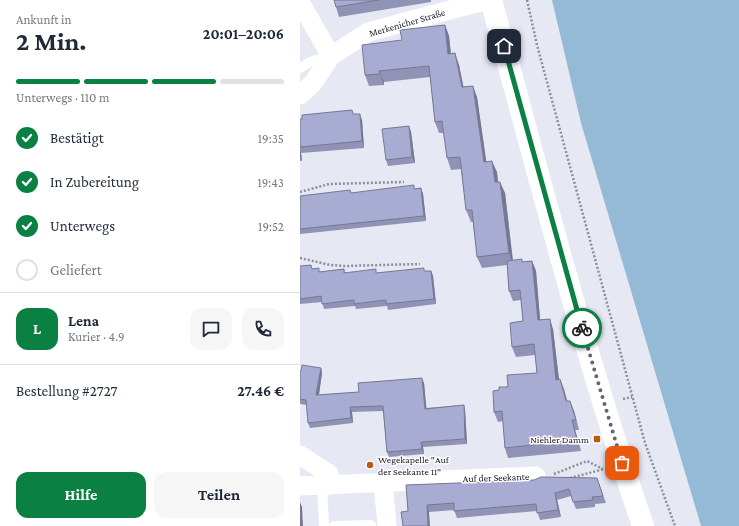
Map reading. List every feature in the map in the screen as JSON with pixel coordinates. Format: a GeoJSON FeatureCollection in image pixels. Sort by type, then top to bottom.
{"type":"FeatureCollection","features":[{"type":"Feature","properties":{"kind":"street","name":"Merkenicher Straße"},"geometry":{"type":"LineString","coordinates":[[300,95],[313,83],[331,56],[368,32],[487,0]]}},
{"type":"Feature","properties":{"kind":"street"},"geometry":{"type":"LineString","coordinates":[[491,0],[557,242],[622,463],[643,526]]}},
{"type":"Feature","properties":{"kind":"street"},"geometry":{"type":"LineString","coordinates":[[300,2],[331,56]]}},
{"type":"Feature","properties":{"kind":"street"},"geometry":{"type":"LineString","coordinates":[[300,455],[328,474],[326,485]]}},
{"type":"Feature","properties":{"kind":"street","name":"Auf der Seekante"},"geometry":{"type":"LineString","coordinates":[[300,486],[536,476]]}},
{"type":"Feature","properties":{"kind":"street"},"geometry":{"type":"LineString","coordinates":[[379,526],[383,482]]}},
{"type":"Feature","properties":{"kind":"lane"},"geometry":{"type":"LineString","coordinates":[[300,68],[310,62],[331,56]]}},
{"type":"Feature","properties":{"kind":"lane"},"geometry":{"type":"LineString","coordinates":[[324,526],[326,485]]}},
{"type":"Feature","properties":{"kind":"lane"},"geometry":{"type":"LineString","coordinates":[[334,526],[379,526]]}},
{"type":"Feature","properties":{"kind":"path"},"geometry":{"type":"LineString","coordinates":[[527,0],[537,45],[645,443],[675,526]]}},
{"type":"Feature","properties":{"kind":"path"},"geometry":{"type":"LineString","coordinates":[[300,192],[328,184],[404,182]]}},
{"type":"Feature","properties":{"kind":"path"},"geometry":{"type":"LineString","coordinates":[[300,258],[330,265],[345,266],[420,264]]}},
{"type":"Feature","properties":{"kind":"path"},"geometry":{"type":"LineString","coordinates":[[536,476],[558,474],[587,461],[603,469]]}},
{"type":"Feature","properties":{"kind":"path"},"geometry":{"type":"LineString","coordinates":[[566,479],[590,473]]}},
{"type":"Feature","properties":{"kind":"water"},"geometry":{"type":"Polygon","coordinates":[[[552,0],[739,0],[739,526],[701,526],[581,123],[552,0]]]}},
{"type":"Feature","properties":{"kind":"building"},"geometry":{"type":"Polygon","coordinates":[[[334,0],[379,0],[336,7],[334,0]]]}},
{"type":"Feature","properties":{"kind":"building"},"geometry":{"type":"Polygon","coordinates":[[[445,25],[448,54],[455,53],[462,87],[473,86],[484,162],[492,161],[495,182],[500,182],[509,253],[477,257],[472,210],[466,210],[460,157],[447,158],[442,121],[435,122],[429,66],[379,71],[380,74],[365,75],[362,45],[402,40],[400,30],[445,25]]]}},
{"type":"Feature","properties":{"kind":"building"},"geometry":{"type":"Polygon","coordinates":[[[352,110],[353,114],[360,114],[362,141],[300,147],[300,119],[302,119],[302,115],[352,110]]]}},
{"type":"Feature","properties":{"kind":"building"},"geometry":{"type":"Polygon","coordinates":[[[409,126],[412,157],[386,160],[382,129],[409,126]]]}},
{"type":"Feature","properties":{"kind":"building"},"geometry":{"type":"Polygon","coordinates":[[[414,185],[414,189],[421,188],[424,216],[300,229],[300,196],[350,190],[351,193],[414,185]]]}},
{"type":"Feature","properties":{"kind":"building"},"geometry":{"type":"Polygon","coordinates":[[[522,259],[522,262],[532,261],[538,320],[550,319],[556,380],[560,379],[566,401],[570,401],[576,420],[572,420],[577,440],[505,448],[502,411],[494,412],[493,391],[499,390],[499,387],[508,387],[507,375],[537,373],[534,344],[512,347],[510,323],[523,321],[520,290],[509,291],[507,261],[522,259]]]}},
{"type":"Feature","properties":{"kind":"building"},"geometry":{"type":"Polygon","coordinates":[[[311,265],[312,269],[319,268],[319,272],[344,269],[344,273],[376,269],[376,273],[424,268],[424,271],[431,271],[434,299],[386,304],[386,300],[354,304],[354,300],[322,304],[321,296],[300,299],[300,266],[311,265]]]}},
{"type":"Feature","properties":{"kind":"building"},"geometry":{"type":"Polygon","coordinates":[[[302,365],[321,368],[316,395],[359,392],[358,383],[422,378],[425,409],[464,405],[465,439],[421,442],[422,449],[387,452],[383,406],[350,407],[351,418],[308,423],[306,400],[300,399],[300,371],[302,365]]]}},
{"type":"Feature","properties":{"kind":"building"},"geometry":{"type":"Polygon","coordinates":[[[541,477],[597,478],[603,496],[592,497],[593,500],[573,502],[569,489],[555,493],[558,510],[537,513],[536,504],[454,511],[454,503],[427,505],[428,526],[403,526],[401,512],[408,511],[406,485],[534,480],[541,477]]]}},
{"type":"Feature","properties":{"kind":"way so far"},"geometry":{"type":"LineString","coordinates":[[582,328],[622,463]]}},
{"type":"Feature","properties":{"kind":"place","name":"Niehler Damm"},"geometry":{"type":"Point","coordinates":[597,439]}},
{"type":"Feature","properties":{"kind":"place","name":"Wegekapelle \"Auf der Seekante 11\""},"geometry":{"type":"Point","coordinates":[370,465]}},
{"type":"Feature","properties":{"kind":"route"},"geometry":{"type":"LineString","coordinates":[[504,46],[582,328]]}}]}
